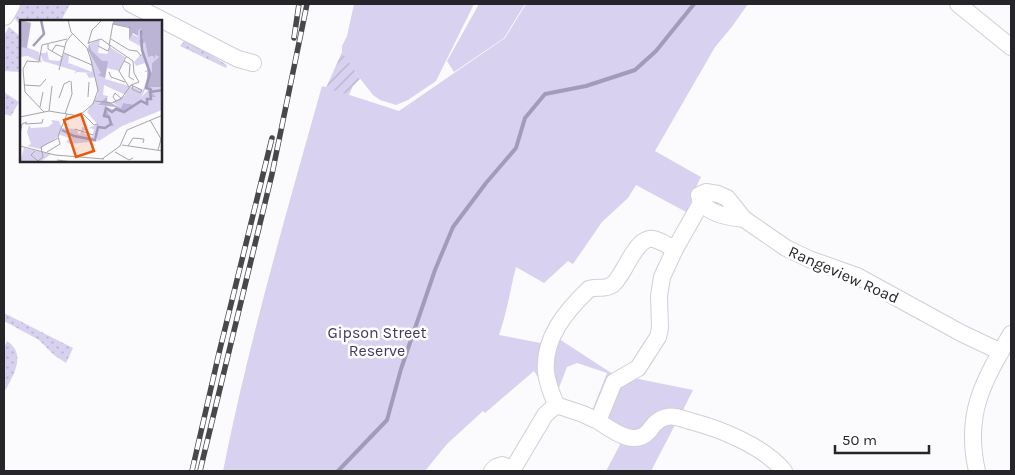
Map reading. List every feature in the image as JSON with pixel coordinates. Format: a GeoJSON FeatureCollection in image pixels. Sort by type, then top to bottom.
{"type":"FeatureCollection","features":[{"type":"Feature","properties":{"kind":"main road"},"geometry":{"type":"LineString","coordinates":[[4,15],[10,4]]}},
{"type":"Feature","properties":{"kind":"street"},"geometry":{"type":"LineString","coordinates":[[131,4],[238,59],[253,63]]}},
{"type":"Feature","properties":{"kind":"street"},"geometry":{"type":"LineString","coordinates":[[958,4],[1011,47]]}},
{"type":"Feature","properties":{"kind":"street","name":"Rangeview Road"},"geometry":{"type":"LineString","coordinates":[[675,249],[701,203],[708,209],[721,215],[744,219],[791,250],[863,279],[961,333],[1001,352]]}},
{"type":"Feature","properties":{"kind":"street"},"geometry":{"type":"LineString","coordinates":[[556,405],[548,380],[546,361],[550,342],[561,320],[589,289],[605,288],[616,282],[636,249],[647,240],[653,239],[675,249],[660,286],[660,328],[658,337],[638,368],[614,382],[598,421]]}},
{"type":"Feature","properties":{"kind":"street"},"geometry":{"type":"LineString","coordinates":[[977,471],[972,452],[973,418],[978,398],[987,377],[1011,334]]}},
{"type":"Feature","properties":{"kind":"street"},"geometry":{"type":"LineString","coordinates":[[556,405],[598,421],[622,435],[636,438],[646,434],[660,420],[669,417],[680,418],[724,432],[762,452],[784,471]]}},
{"type":"Feature","properties":{"kind":"street"},"geometry":{"type":"LineString","coordinates":[[492,471],[502,464],[515,470],[545,415],[556,405]]}},
{"type":"Feature","properties":{"kind":"green space"},"geometry":{"type":"Polygon","coordinates":[[[20,4],[70,4],[62,20],[20,20],[20,25],[14,18],[20,4]]]}},
{"type":"Feature","properties":{"kind":"green space"},"geometry":{"type":"Polygon","coordinates":[[[354,4],[474,4],[436,81],[408,100],[396,105],[380,100],[373,95],[342,52],[354,4]]]}},
{"type":"Feature","properties":{"kind":"green space"},"geometry":{"type":"Polygon","coordinates":[[[479,4],[525,4],[504,38],[454,72],[447,61],[479,4]]]}},
{"type":"Feature","properties":{"kind":"green space","name":"Gipson Street Reserve"},"geometry":{"type":"Polygon","coordinates":[[[526,4],[748,4],[715,47],[655,151],[701,177],[693,193],[688,213],[636,185],[628,198],[602,222],[573,264],[568,261],[544,283],[516,267],[499,335],[546,344],[548,394],[534,371],[485,413],[483,411],[447,444],[425,471],[223,471],[256,326],[322,86],[399,111],[505,38],[526,4]]]}},
{"type":"Feature","properties":{"kind":"green space"},"geometry":{"type":"Polygon","coordinates":[[[9,27],[20,36],[20,72],[4,71],[4,35],[9,27]]]}},
{"type":"Feature","properties":{"kind":"green space"},"geometry":{"type":"Polygon","coordinates":[[[186,39],[227,65],[226,68],[180,46],[186,39]]]}},
{"type":"Feature","properties":{"kind":"green space"},"geometry":{"type":"Polygon","coordinates":[[[342,52],[360,79],[353,86],[349,95],[326,88],[342,52]]]}},
{"type":"Feature","properties":{"kind":"green space"},"geometry":{"type":"Polygon","coordinates":[[[4,92],[19,102],[11,116],[4,114],[4,92]]]}},
{"type":"Feature","properties":{"kind":"green space"},"geometry":{"type":"Polygon","coordinates":[[[4,313],[73,348],[66,363],[54,355],[39,340],[4,321],[4,313]]]}},
{"type":"Feature","properties":{"kind":"green space"},"geometry":{"type":"Polygon","coordinates":[[[556,337],[616,376],[601,406],[592,411],[607,373],[577,363],[567,367],[557,393],[551,379],[556,337]]]}},
{"type":"Feature","properties":{"kind":"green space"},"geometry":{"type":"Polygon","coordinates":[[[7,341],[17,353],[17,359],[14,373],[4,393],[4,348],[7,341]]]}},
{"type":"Feature","properties":{"kind":"green space"},"geometry":{"type":"Polygon","coordinates":[[[634,378],[693,390],[681,414],[635,434],[608,419],[607,409],[616,388],[634,378]]]}},
{"type":"Feature","properties":{"kind":"green space"},"geometry":{"type":"Polygon","coordinates":[[[676,423],[651,471],[606,471],[622,441],[657,427],[676,423]]]}},
{"type":"Feature","properties":{"kind":"waterway"},"geometry":{"type":"LineString","coordinates":[[338,471],[387,420],[401,369],[435,270],[453,227],[486,183],[516,148],[525,118],[545,94],[586,86],[635,70],[656,51],[694,4]]}},
{"type":"Feature","properties":{"kind":"railway"},"geometry":{"type":"LineString","coordinates":[[294,38],[299,4]]}},
{"type":"Feature","properties":{"kind":"railway"},"geometry":{"type":"LineString","coordinates":[[200,471],[272,174],[307,4]]}},
{"type":"Feature","properties":{"kind":"railway"},"geometry":{"type":"LineString","coordinates":[[192,471],[272,138]]}}]}
